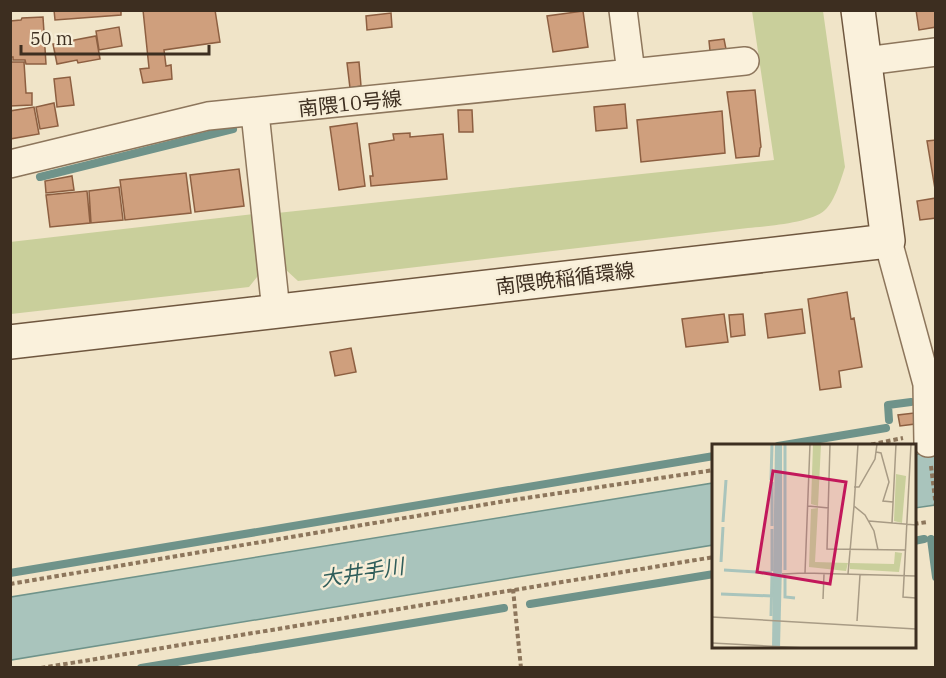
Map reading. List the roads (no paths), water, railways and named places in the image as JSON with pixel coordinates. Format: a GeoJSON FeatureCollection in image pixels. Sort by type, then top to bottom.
{"type":"FeatureCollection","features":[{"type":"Feature","properties":{"kind":"street"},"geometry":{"type":"LineString","coordinates":[[623,10],[631,73]]}},
{"type":"Feature","properties":{"kind":"street"},"geometry":{"type":"LineString","coordinates":[[858,10],[888,241],[927,384],[928,438]]}},
{"type":"Feature","properties":{"kind":"street"},"geometry":{"type":"LineString","coordinates":[[866,61],[936,52]]}},
{"type":"Feature","properties":{"kind":"street","name":"南隈10号線"},"geometry":{"type":"LineString","coordinates":[[10,164],[208,116],[255,113],[745,61]]}},
{"type":"Feature","properties":{"kind":"street"},"geometry":{"type":"LineString","coordinates":[[255,113],[276,311]]}},
{"type":"Feature","properties":{"kind":"street","name":"南隈晩稲循環線"},"geometry":{"type":"LineString","coordinates":[[10,342],[888,241]]}},
{"type":"Feature","properties":{"kind":"water"},"geometry":{"type":"Polygon","coordinates":[[[935,450],[935,505],[916,508],[916,455],[935,450]]]}},
{"type":"Feature","properties":{"kind":"water","name":"大井手川"},"geometry":{"type":"Polygon","coordinates":[[[712,483],[712,545],[11,660],[11,597],[712,483]]]}},
{"type":"Feature","properties":{"kind":"waterway"},"geometry":{"type":"LineString","coordinates":[[40,177],[233,129]]}},
{"type":"Feature","properties":{"kind":"waterway"},"geometry":{"type":"LineString","coordinates":[[889,420],[888,405],[911,402]]}},
{"type":"Feature","properties":{"kind":"waterway"},"geometry":{"type":"LineString","coordinates":[[790,444],[886,428]]}},
{"type":"Feature","properties":{"kind":"waterway"},"geometry":{"type":"LineString","coordinates":[[10,573],[712,456]]}},
{"type":"Feature","properties":{"kind":"waterway"},"geometry":{"type":"LineString","coordinates":[[916,541],[924,539]]}},
{"type":"Feature","properties":{"kind":"waterway"},"geometry":{"type":"LineString","coordinates":[[931,539],[936,577]]}},
{"type":"Feature","properties":{"kind":"waterway"},"geometry":{"type":"LineString","coordinates":[[530,604],[712,574]]}},
{"type":"Feature","properties":{"kind":"waterway"},"geometry":{"type":"LineString","coordinates":[[141,668],[504,608]]}}]}
